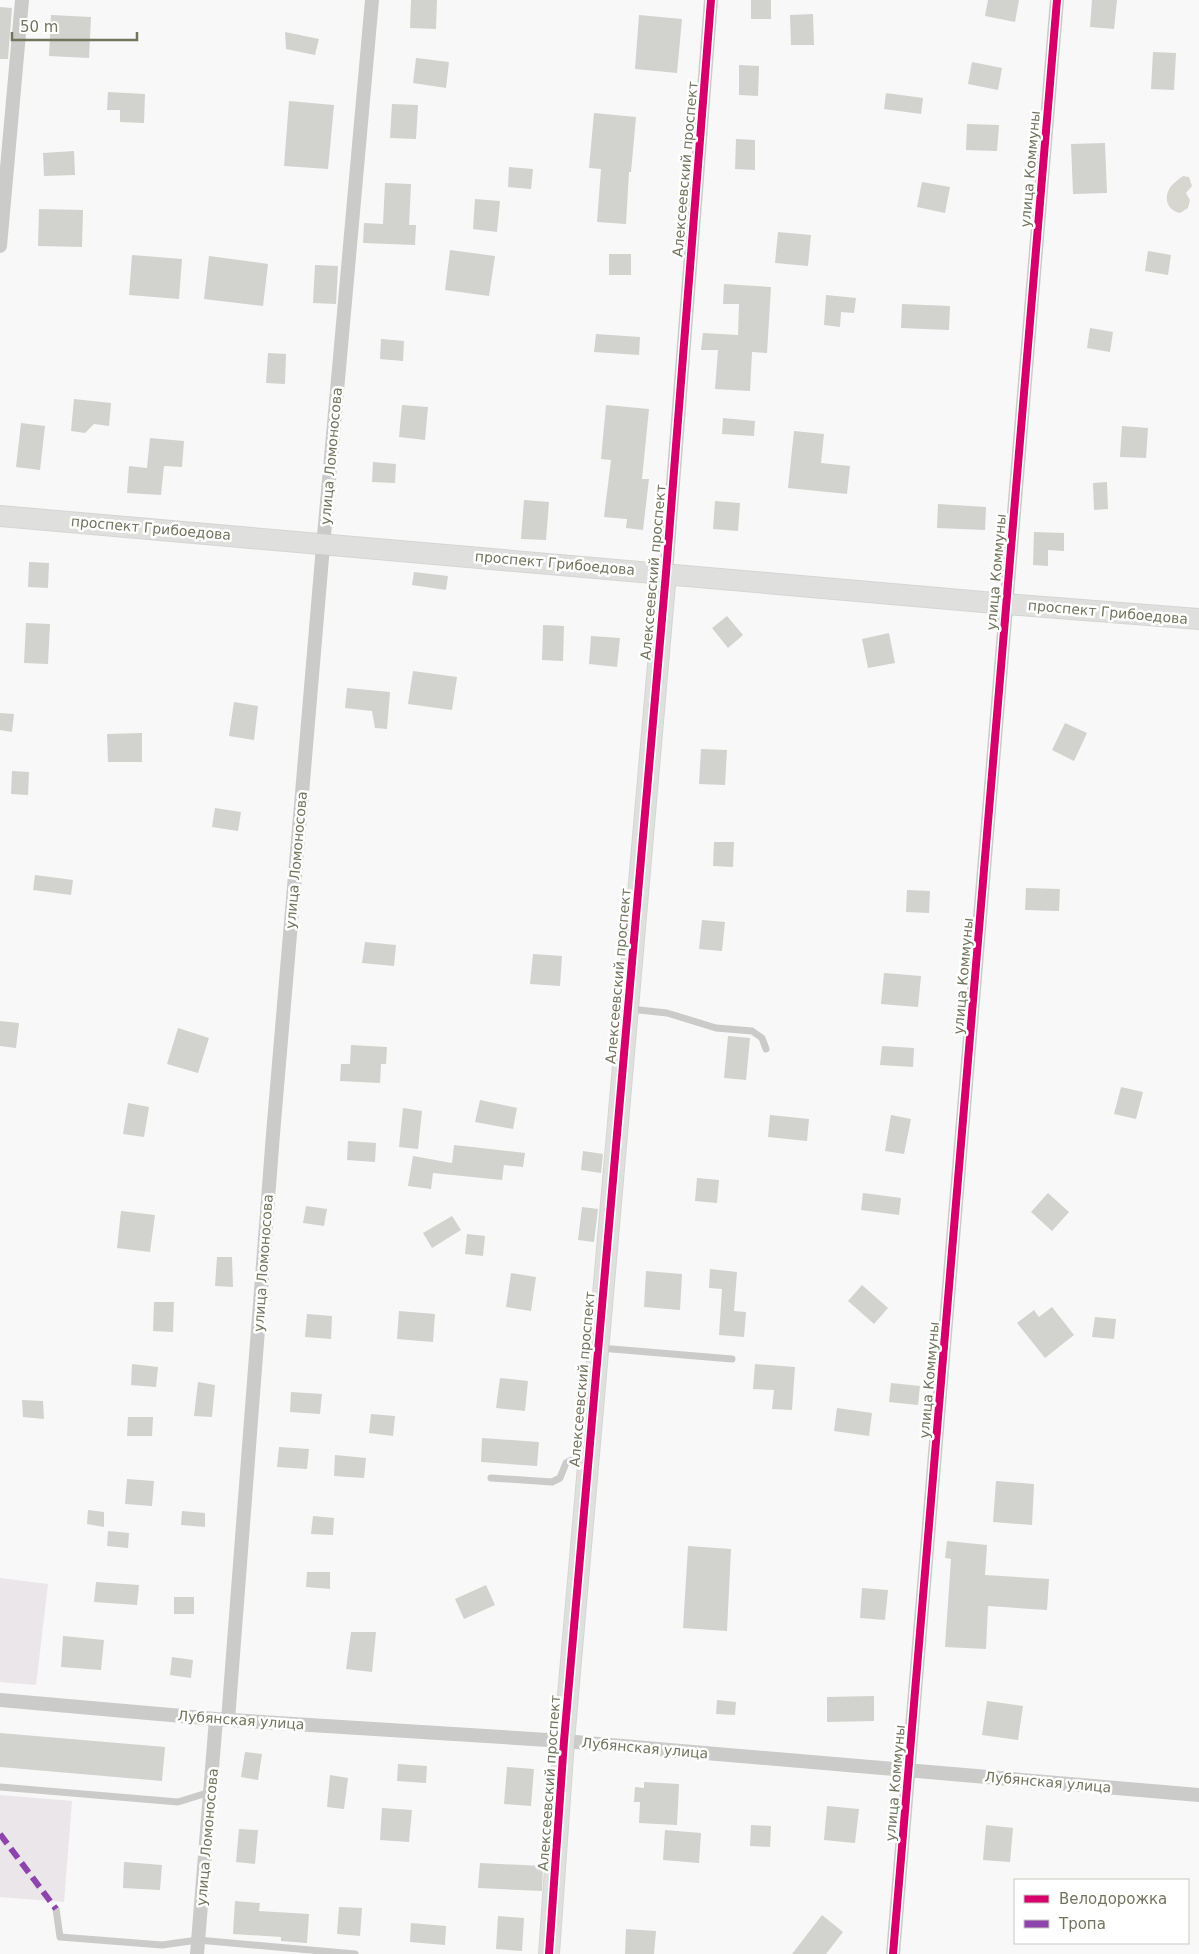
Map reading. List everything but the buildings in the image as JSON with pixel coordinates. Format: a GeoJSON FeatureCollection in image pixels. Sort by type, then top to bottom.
{"type":"FeatureCollection","features":[{"type":"Feature","properties":{"kind":"street"},"geometry":{"type":"LineString","coordinates":[[0,246],[22,0]]}},
{"type":"Feature","properties":{"kind":"street","name":"улица Ломоносова"},"geometry":{"type":"LineString","coordinates":[[198,1947],[210,1792],[222,1720],[323,543],[372,0]]}},
{"type":"Feature","properties":{"kind":"street","name":"Алексеевский проспект"},"geometry":{"type":"LineString","coordinates":[[549,1954],[564,1741],[666,573],[711,0]]}},
{"type":"Feature","properties":{"kind":"street","name":"улица Коммуны"},"geometry":{"type":"LineString","coordinates":[[893,1954],[1057,0]]}},
{"type":"Feature","properties":{"kind":"street","name":"проспект Грибоедова"},"geometry":{"type":"LineString","coordinates":[[0,516],[1199,620]]}},
{"type":"Feature","properties":{"kind":"street","name":"Лубянская улица"},"geometry":{"type":"LineString","coordinates":[[0,1700],[222,1720],[564,1741],[1199,1795]]}},
{"type":"Feature","properties":{"kind":"lane"},"geometry":{"type":"LineString","coordinates":[[627,1009],[667,1012],[716,1028],[752,1031],[762,1038],[766,1049]]}},
{"type":"Feature","properties":{"kind":"lane"},"geometry":{"type":"LineString","coordinates":[[598,1347],[732,1359]]}},
{"type":"Feature","properties":{"kind":"lane"},"geometry":{"type":"LineString","coordinates":[[491,1478],[552,1482],[560,1478],[566,1463],[574,1459],[588,1460]]}},
{"type":"Feature","properties":{"kind":"lane"},"geometry":{"type":"LineString","coordinates":[[0,1787],[178,1802],[210,1792]]}},
{"type":"Feature","properties":{"kind":"lane"},"geometry":{"type":"LineString","coordinates":[[56,1908],[60,1937],[162,1946],[355,1954]]}},
{"type":"Feature","properties":{"kind":"shaded area"},"geometry":{"type":"Polygon","coordinates":[[[1183,176],[1189,177],[1192,186],[1186,193],[1190,200],[1188,208],[1180,213],[1171,209],[1167,197],[1170,188],[1183,176]]]}},
{"type":"Feature","properties":{"kind":"shaded area"},"geometry":{"type":"Polygon","coordinates":[[[0,1578],[48,1584],[36,1685],[0,1682],[0,1578]]]}},
{"type":"Feature","properties":{"kind":"shaded area"},"geometry":{"type":"Polygon","coordinates":[[[0,1795],[72,1801],[64,1902],[0,1897],[0,1795]]]}},
{"type":"Feature","properties":{"kind":"marked path"},"geometry":{"type":"LineString","coordinates":[[0,1834],[56,1909]]}},
{"type":"Feature","properties":{"kind":"cycle path"},"geometry":{"type":"LineString","coordinates":[[549,1954],[564,1741],[666,573],[711,0]]}},
{"type":"Feature","properties":{"kind":"cycle path"},"geometry":{"type":"LineString","coordinates":[[893,1954],[1057,0]]}}]}
